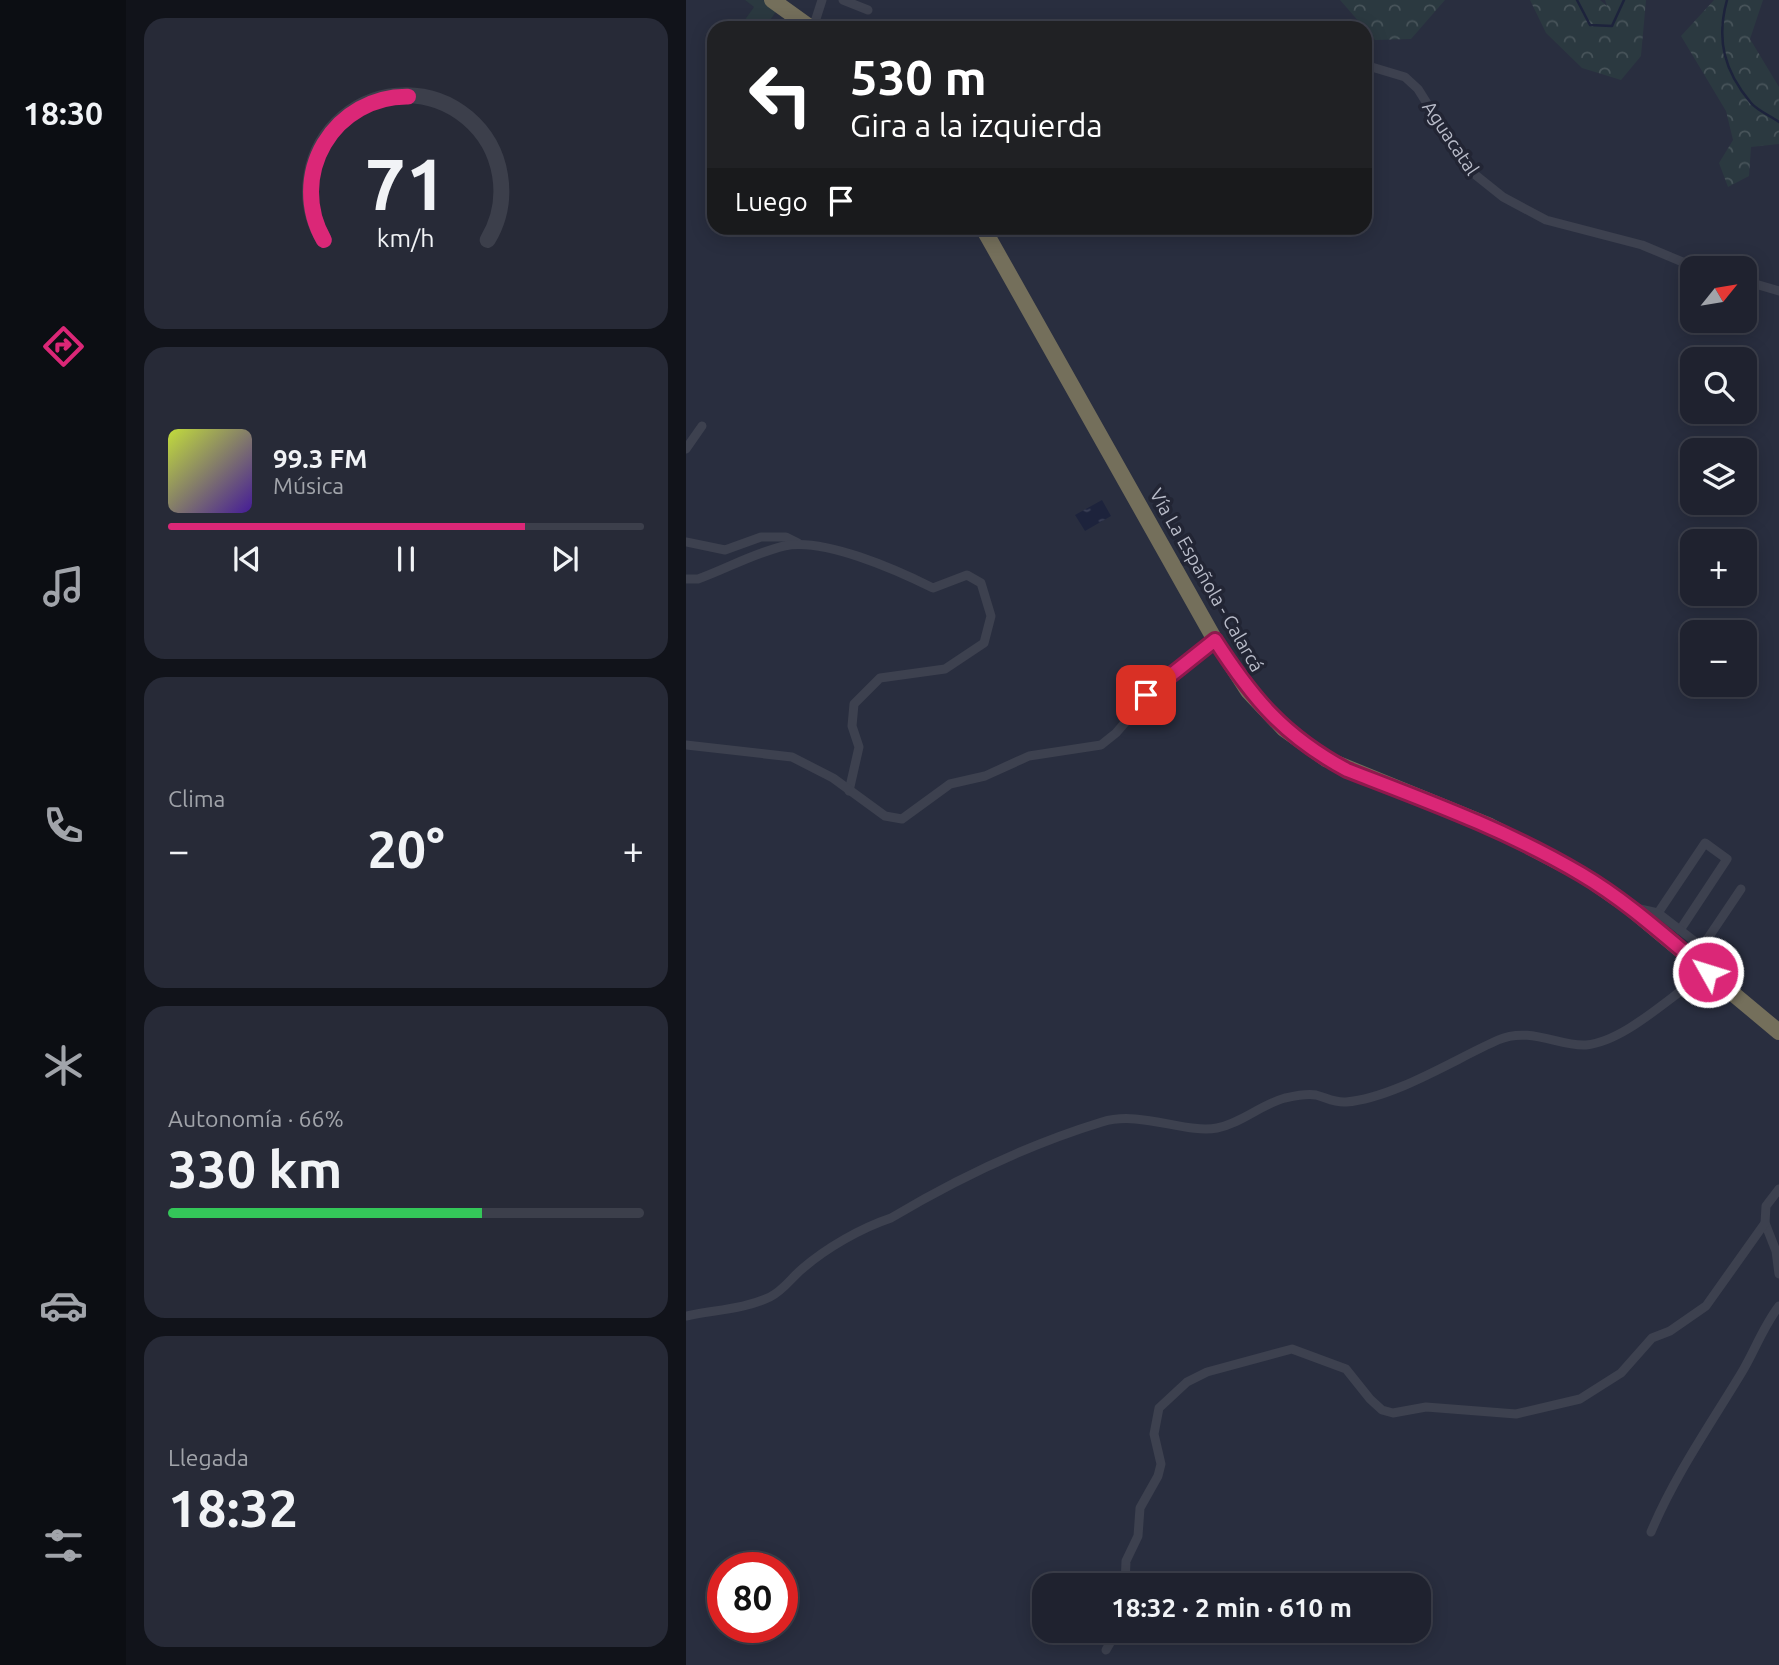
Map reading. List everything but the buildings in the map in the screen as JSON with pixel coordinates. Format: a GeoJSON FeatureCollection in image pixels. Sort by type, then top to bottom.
{"type":"FeatureCollection","features":[{"type":"Feature","properties":{"kind":"highway"},"geometry":{"type":"LineString","coordinates":[[772,0],[802,21]]}},
{"type":"Feature","properties":{"kind":"highway","name":"Vía La Española - Calarcá"},"geometry":{"type":"LineString","coordinates":[[987,235],[1215,640],[1248,691],[1284,729],[1347,770],[1490,826],[1583,875],[1629,907],[1779,1032]]}},
{"type":"Feature","properties":{"kind":"street"},"geometry":{"type":"LineString","coordinates":[[814,21],[822,0]]}},
{"type":"Feature","properties":{"kind":"street"},"geometry":{"type":"LineString","coordinates":[[843,0],[868,10]]}},
{"type":"Feature","properties":{"kind":"street","name":"Aguacatal"},"geometry":{"type":"LineString","coordinates":[[1372,67],[1405,77],[1418,89],[1468,169],[1503,197],[1557,224],[1642,245],[1680,261]]}},
{"type":"Feature","properties":{"kind":"street"},"geometry":{"type":"LineString","coordinates":[[1757,284],[1779,290]]}},
{"type":"Feature","properties":{"kind":"street"},"geometry":{"type":"LineString","coordinates":[[686,449],[702,426]]}},
{"type":"Feature","properties":{"kind":"street"},"geometry":{"type":"LineString","coordinates":[[686,542],[725,550],[761,537],[786,537],[799,544],[847,554],[893,568],[933,588],[967,575],[981,583],[991,616],[985,643],[946,669],[880,678],[854,704],[852,726],[859,747],[849,791]]}},
{"type":"Feature","properties":{"kind":"street"},"geometry":{"type":"LineString","coordinates":[[686,579],[698,579],[768,550],[799,544]]}},
{"type":"Feature","properties":{"kind":"street"},"geometry":{"type":"LineString","coordinates":[[686,745],[792,757],[833,778],[885,816],[902,819],[950,784],[985,776],[1030,756],[1101,745],[1116,733],[1160,682],[1215,640]]}},
{"type":"Feature","properties":{"kind":"street"},"geometry":{"type":"LineString","coordinates":[[1658,913],[1705,843],[1727,859],[1680,930]]}},
{"type":"Feature","properties":{"kind":"street"},"geometry":{"type":"LineString","coordinates":[[1702,947],[1741,889]]}},
{"type":"Feature","properties":{"kind":"street"},"geometry":{"type":"LineString","coordinates":[[686,1316],[771,1296],[785,1288],[802,1269],[871,1224],[891,1218],[1013,1152],[1102,1122],[1147,1119],[1218,1128],[1286,1098],[1314,1094],[1330,1101],[1347,1102],[1373,1095],[1451,1065],[1500,1039],[1539,1036],[1585,1045],[1606,1039],[1666,1005],[1708,972],[1702,947],[1658,913],[1629,907]]}},
{"type":"Feature","properties":{"kind":"street"},"geometry":{"type":"LineString","coordinates":[[1126,1573],[1126,1561],[1138,1536],[1140,1508],[1158,1476],[1161,1464],[1154,1434],[1159,1408],[1187,1382],[1207,1372],[1292,1349],[1346,1368],[1370,1399],[1382,1410],[1393,1413],[1426,1407],[1516,1413],[1580,1399],[1621,1373],[1652,1338],[1670,1331],[1706,1306],[1765,1223],[1769,1199],[1779,1189]]}},
{"type":"Feature","properties":{"kind":"street"},"geometry":{"type":"LineString","coordinates":[[1765,1223],[1776,1251],[1779,1274]]}},
{"type":"Feature","properties":{"kind":"street"},"geometry":{"type":"LineString","coordinates":[[1651,1532],[1667,1495],[1744,1368],[1768,1320],[1779,1306]]}},
{"type":"Feature","properties":{"kind":"street"},"geometry":{"type":"LineString","coordinates":[[1106,1650],[1110,1643]]}},
{"type":"Feature","properties":{"kind":"green space"},"geometry":{"type":"Polygon","coordinates":[[[745,0],[763,0],[777,10],[770,21],[744,21],[754,7],[745,0]]]}},
{"type":"Feature","properties":{"kind":"green space"},"geometry":{"type":"Polygon","coordinates":[[[1340,0],[1445,0],[1411,39],[1375,40],[1372,37],[1372,21],[1358,21],[1340,0]]]}},
{"type":"Feature","properties":{"kind":"green space"},"geometry":{"type":"Polygon","coordinates":[[[1530,0],[1600,0],[1607,6],[1605,0],[1646,0],[1641,56],[1621,80],[1582,68],[1546,33],[1530,0]]]}},
{"type":"Feature","properties":{"kind":"green space"},"geometry":{"type":"Polygon","coordinates":[[[1714,0],[1763,0],[1750,39],[1779,87],[1779,144],[1751,147],[1749,176],[1728,187],[1719,163],[1733,140],[1726,111],[1681,36],[1714,0]]]}},
{"type":"Feature","properties":{"kind":"water"},"geometry":{"type":"Polygon","coordinates":[[[1102,500],[1111,516],[1085,531],[1075,515],[1102,500]]]}},
{"type":"Feature","properties":{"kind":"waterway"},"geometry":{"type":"LineString","coordinates":[[1577,0],[1590,25],[1612,26],[1624,0]]}},
{"type":"Feature","properties":{"kind":"waterway"},"geometry":{"type":"LineString","coordinates":[[1727,0],[1722,28],[1723,42],[1734,79],[1757,109],[1779,122]]}},
{"type":"Feature","properties":{"kind":"route"},"geometry":{"type":"LineString","coordinates":[[1146,695],[1215,640],[1248,691],[1284,729],[1326,758],[1347,770],[1490,826],[1548,855],[1629,907],[1708,972]]}}]}
